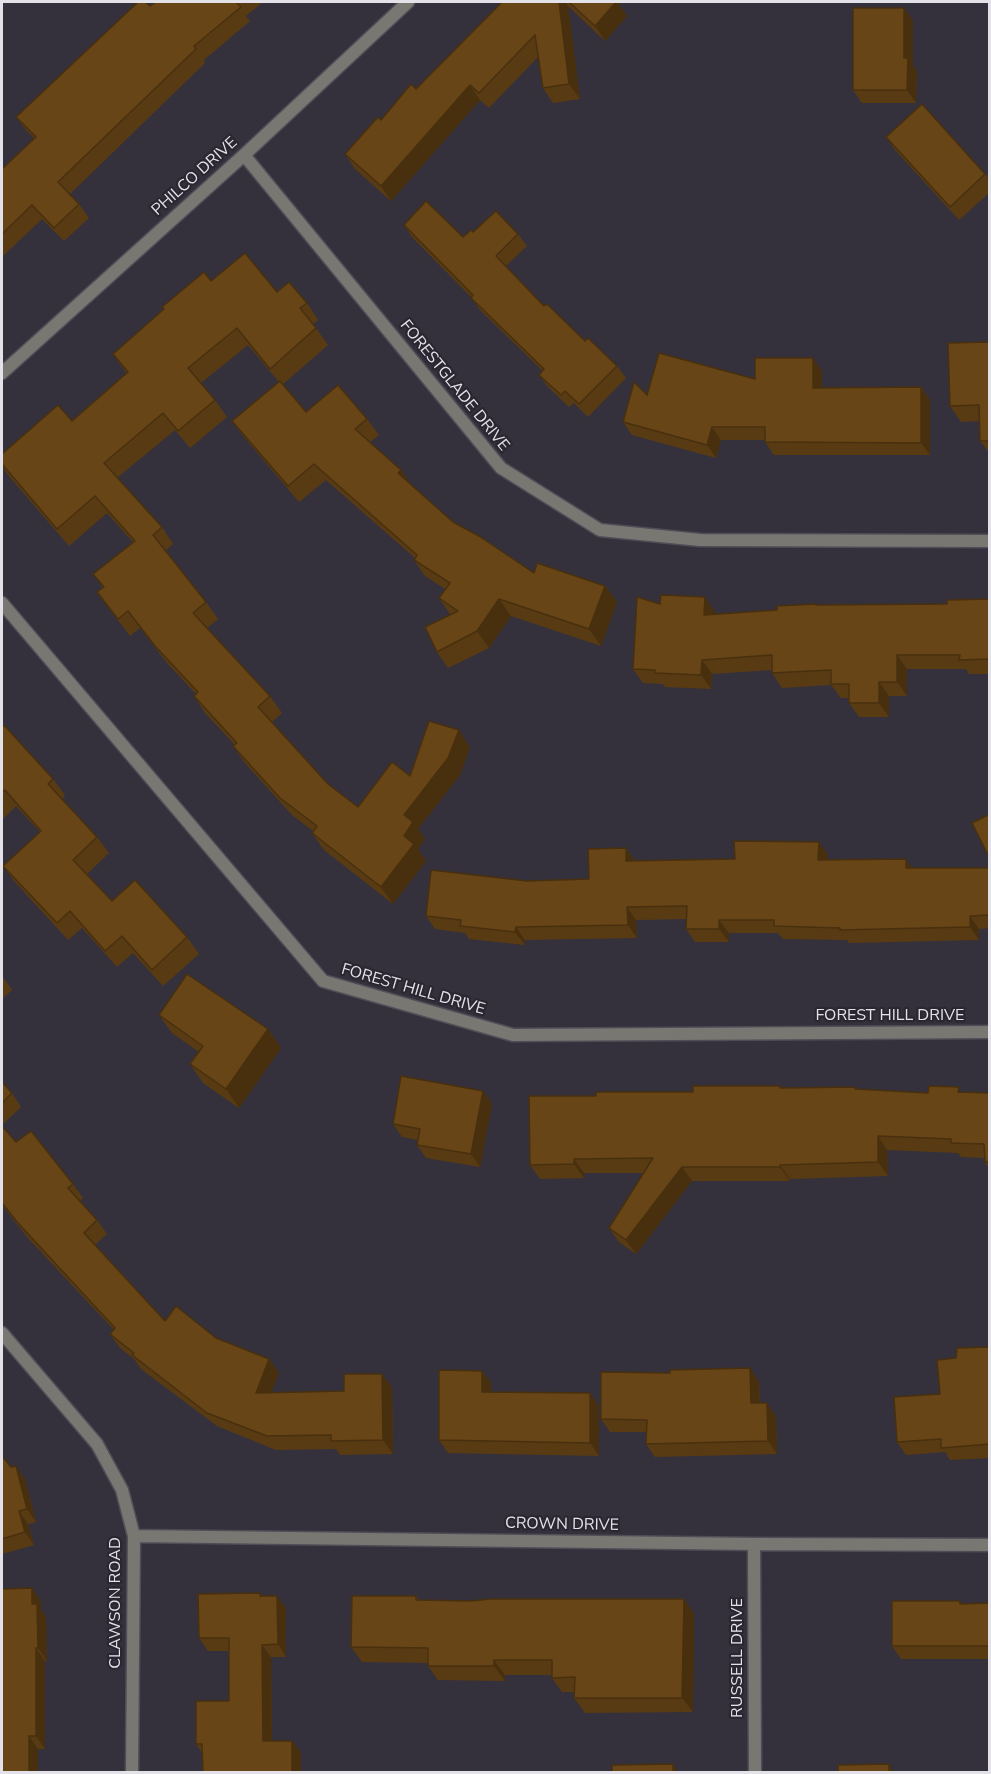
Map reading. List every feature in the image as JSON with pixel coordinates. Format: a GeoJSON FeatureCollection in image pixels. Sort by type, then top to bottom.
{"type":"FeatureCollection","features":[{"type":"Feature","properties":{"kind":"street","name":"PHILCO DRIVE"},"geometry":{"type":"LineString","coordinates":[[2,373],[244,155],[408,2]]}},
{"type":"Feature","properties":{"kind":"street","name":"FORESTGLADE DRIVE"},"geometry":{"type":"LineString","coordinates":[[244,155],[501,468],[600,530],[700,540],[990,541]]}},
{"type":"Feature","properties":{"kind":"street","name":"FOREST HILL DRIVE"},"geometry":{"type":"LineString","coordinates":[[2,603],[323,981],[513,1035],[990,1032]]}},
{"type":"Feature","properties":{"kind":"street","name":"CLAWSON ROAD"},"geometry":{"type":"LineString","coordinates":[[2,1333],[97,1444],[122,1490],[134,1536],[132,1773]]}},
{"type":"Feature","properties":{"kind":"street","name":"CROWN DRIVE"},"geometry":{"type":"LineString","coordinates":[[134,1536],[990,1545]]}},
{"type":"Feature","properties":{"kind":"street","name":"RUSSELL DRIVE"},"geometry":{"type":"LineString","coordinates":[[754,1544],[755,1773]]}},
{"type":"Feature","properties":{"kind":"building"},"geometry":{"type":"Polygon","coordinates":[[[138,2],[145,2],[150,6],[156,2],[236,2],[241,7],[194,46],[196,49],[58,182],[79,204],[54,228],[32,205],[2,234],[2,169],[36,137],[16,117],[138,2]]]}},
{"type":"Feature","properties":{"kind":"building"},"geometry":{"type":"Polygon","coordinates":[[[502,2],[559,2],[569,84],[543,88],[535,35],[479,93],[470,85],[381,186],[345,154],[378,117],[381,120],[411,84],[416,89],[502,2]]]}},
{"type":"Feature","properties":{"kind":"building"},"geometry":{"type":"Polygon","coordinates":[[[569,2],[616,2],[595,26],[569,2]]]}},
{"type":"Feature","properties":{"kind":"building"},"geometry":{"type":"Polygon","coordinates":[[[853,8],[904,8],[904,58],[908,58],[907,90],[853,90],[853,8]]]}},
{"type":"Feature","properties":{"kind":"building"},"geometry":{"type":"Polygon","coordinates":[[[922,104],[985,174],[950,207],[886,137],[922,104]]]}},
{"type":"Feature","properties":{"kind":"building"},"geometry":{"type":"Polygon","coordinates":[[[426,201],[463,237],[471,230],[473,232],[496,211],[518,234],[496,256],[544,306],[547,304],[585,341],[588,338],[617,366],[579,404],[565,391],[561,395],[539,375],[544,369],[471,298],[473,295],[404,225],[426,201]]]}},
{"type":"Feature","properties":{"kind":"building"},"geometry":{"type":"Polygon","coordinates":[[[245,253],[277,292],[289,282],[307,303],[300,308],[316,328],[270,369],[237,328],[188,368],[215,400],[178,431],[163,413],[104,463],[162,527],[153,535],[206,602],[193,613],[270,696],[258,707],[328,784],[358,807],[392,762],[410,776],[429,721],[459,730],[448,758],[404,815],[413,822],[404,836],[414,844],[381,887],[312,833],[317,826],[280,798],[233,746],[237,743],[194,696],[198,692],[155,646],[128,611],[118,619],[97,592],[104,587],[93,574],[135,541],[95,496],[57,529],[2,464],[2,454],[58,405],[72,421],[128,372],[113,354],[164,309],[162,307],[204,272],[211,281],[245,253]]]}},
{"type":"Feature","properties":{"kind":"building"},"geometry":{"type":"Polygon","coordinates":[[[990,342],[990,441],[980,441],[979,405],[950,406],[948,343],[990,342]]]}},
{"type":"Feature","properties":{"kind":"building"},"geometry":{"type":"Polygon","coordinates":[[[659,353],[755,379],[755,358],[813,358],[813,388],[921,387],[921,443],[765,442],[765,427],[712,427],[707,445],[623,422],[634,382],[647,395],[659,353]]]}},
{"type":"Feature","properties":{"kind":"building"},"geometry":{"type":"Polygon","coordinates":[[[280,381],[306,412],[338,385],[367,419],[355,429],[401,470],[398,473],[453,522],[479,536],[534,573],[537,563],[605,586],[589,629],[499,599],[477,631],[437,652],[425,627],[458,611],[439,598],[450,583],[414,560],[417,555],[314,464],[288,486],[232,421],[280,381]]]}},
{"type":"Feature","properties":{"kind":"building"},"geometry":{"type":"Polygon","coordinates":[[[661,595],[705,597],[704,615],[777,610],[777,606],[947,604],[947,600],[990,599],[990,659],[959,660],[960,655],[897,655],[897,682],[879,682],[879,703],[849,703],[849,684],[831,684],[831,670],[772,673],[772,655],[702,660],[701,675],[655,673],[655,670],[633,669],[637,597],[660,604],[661,595]]]}},
{"type":"Feature","properties":{"kind":"building"},"geometry":{"type":"Polygon","coordinates":[[[4,725],[53,779],[48,784],[97,837],[73,860],[112,901],[135,880],[187,937],[152,970],[122,936],[105,951],[70,911],[57,923],[3,866],[41,831],[5,790],[2,792],[2,728],[4,725]]]}},
{"type":"Feature","properties":{"kind":"building"},"geometry":{"type":"Polygon","coordinates":[[[990,814],[990,859],[972,823],[990,814]]]}},
{"type":"Feature","properties":{"kind":"building"},"geometry":{"type":"Polygon","coordinates":[[[734,841],[819,842],[818,860],[906,859],[906,868],[990,868],[990,915],[970,916],[970,927],[840,930],[840,928],[774,926],[774,920],[719,920],[719,929],[686,929],[687,906],[627,907],[628,925],[516,927],[515,932],[460,926],[461,920],[426,916],[431,870],[527,881],[589,879],[588,849],[626,848],[626,861],[735,859],[734,841]]]}},
{"type":"Feature","properties":{"kind":"building"},"geometry":{"type":"Polygon","coordinates":[[[187,974],[268,1029],[226,1089],[190,1064],[203,1046],[159,1015],[187,974]]]}},
{"type":"Feature","properties":{"kind":"building"},"geometry":{"type":"Polygon","coordinates":[[[401,1076],[483,1091],[471,1154],[417,1145],[420,1129],[393,1124],[401,1076]]]}},
{"type":"Feature","properties":{"kind":"building"},"geometry":{"type":"Polygon","coordinates":[[[2,1082],[12,1093],[2,1103],[2,1082]]]}},
{"type":"Feature","properties":{"kind":"building"},"geometry":{"type":"Polygon","coordinates":[[[693,1086],[855,1087],[855,1089],[928,1093],[929,1086],[959,1087],[958,1092],[990,1093],[990,1162],[985,1162],[984,1144],[951,1143],[951,1139],[878,1136],[878,1162],[780,1165],[780,1167],[682,1167],[626,1240],[609,1228],[653,1158],[574,1159],[574,1164],[530,1165],[529,1096],[596,1096],[596,1092],[693,1092],[693,1086]]]}},
{"type":"Feature","properties":{"kind":"building"},"geometry":{"type":"Polygon","coordinates":[[[2,1126],[16,1142],[31,1131],[73,1184],[68,1188],[97,1220],[84,1233],[165,1321],[176,1306],[216,1338],[269,1359],[256,1393],[344,1391],[344,1374],[382,1374],[383,1440],[331,1441],[331,1435],[267,1436],[207,1413],[132,1355],[134,1353],[110,1334],[115,1328],[2,1203],[2,1126]]]}},
{"type":"Feature","properties":{"kind":"building"},"geometry":{"type":"Polygon","coordinates":[[[990,1347],[990,1444],[941,1448],[941,1439],[897,1442],[894,1397],[940,1394],[937,1360],[956,1358],[957,1348],[990,1347]]]}},
{"type":"Feature","properties":{"kind":"building"},"geometry":{"type":"Polygon","coordinates":[[[750,1368],[751,1403],[767,1403],[768,1441],[646,1444],[647,1420],[601,1419],[601,1372],[670,1373],[670,1370],[750,1368]]]}},
{"type":"Feature","properties":{"kind":"building"},"geometry":{"type":"Polygon","coordinates":[[[439,1370],[482,1371],[482,1392],[590,1393],[590,1443],[439,1440],[439,1370]]]}},
{"type":"Feature","properties":{"kind":"building"},"geometry":{"type":"Polygon","coordinates":[[[2,1456],[11,1467],[16,1466],[27,1509],[19,1511],[25,1532],[2,1539],[2,1456]]]}},
{"type":"Feature","properties":{"kind":"building"},"geometry":{"type":"Polygon","coordinates":[[[32,1588],[32,1604],[37,1604],[36,1736],[29,1736],[29,1773],[2,1773],[2,1589],[32,1588]]]}},
{"type":"Feature","properties":{"kind":"building"},"geometry":{"type":"Polygon","coordinates":[[[260,1593],[260,1596],[277,1596],[278,1644],[262,1645],[263,1741],[292,1741],[292,1773],[203,1773],[202,1744],[196,1744],[196,1701],[229,1701],[229,1638],[199,1638],[198,1594],[260,1593]]]}},
{"type":"Feature","properties":{"kind":"building"},"geometry":{"type":"Polygon","coordinates":[[[352,1596],[416,1596],[416,1600],[471,1601],[490,1599],[684,1599],[682,1698],[574,1698],[575,1677],[552,1678],[552,1660],[494,1660],[494,1666],[428,1666],[428,1648],[351,1647],[352,1596]]]}},
{"type":"Feature","properties":{"kind":"building"},"geometry":{"type":"Polygon","coordinates":[[[892,1601],[990,1603],[990,1646],[892,1646],[892,1601]]]}},
{"type":"Feature","properties":{"kind":"building"},"geometry":{"type":"Polygon","coordinates":[[[673,1764],[673,1773],[612,1773],[612,1765],[673,1764]]]}},
{"type":"Feature","properties":{"kind":"building"},"geometry":{"type":"Polygon","coordinates":[[[889,1764],[889,1773],[838,1773],[838,1765],[889,1764]]]}}]}
